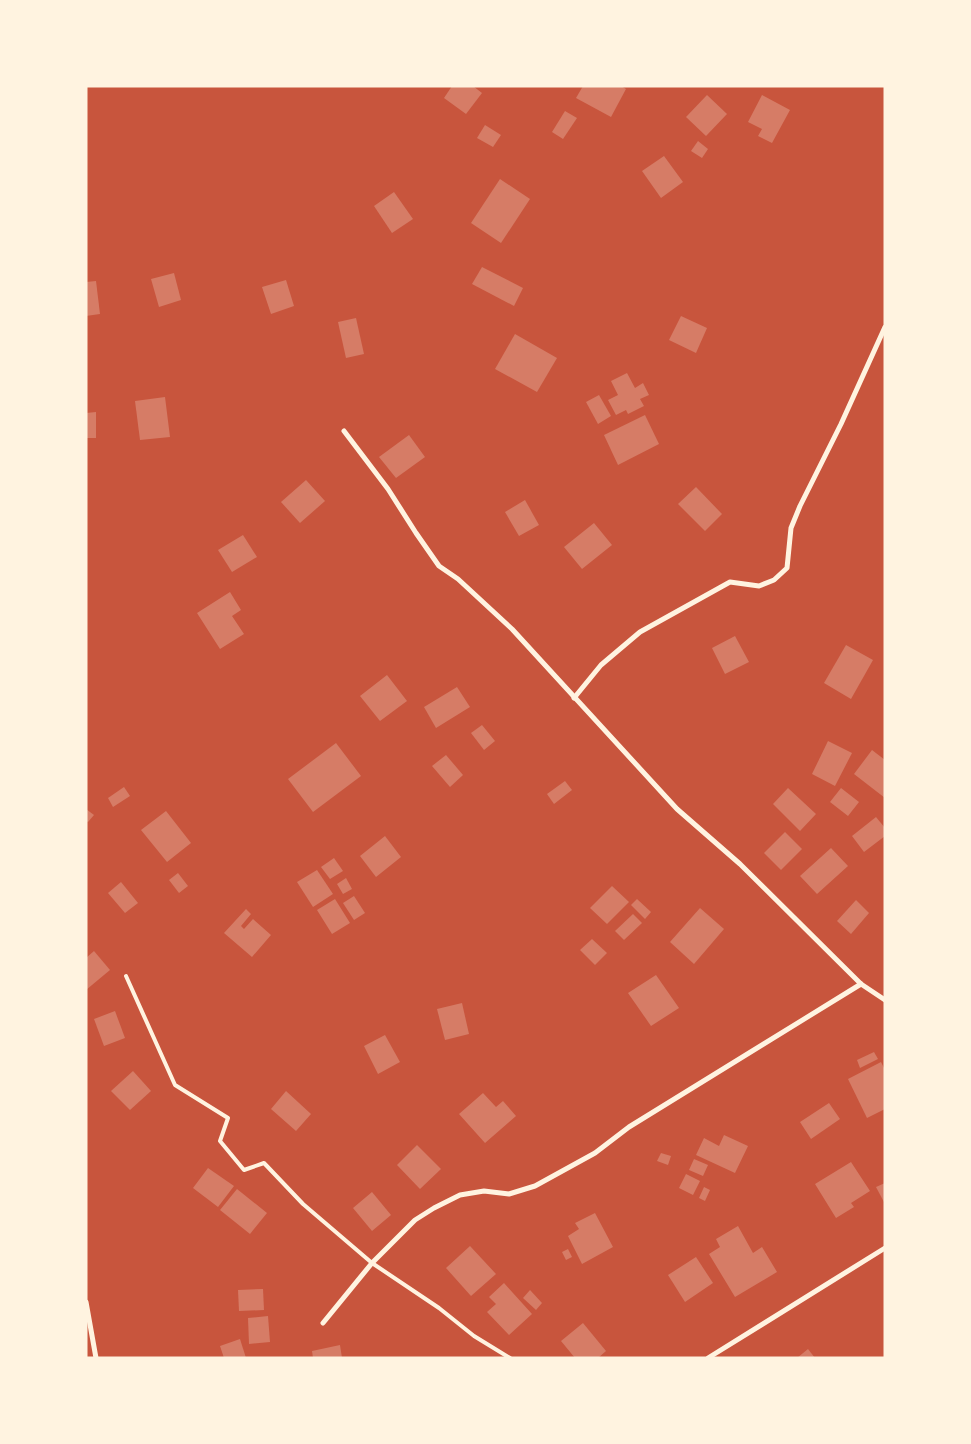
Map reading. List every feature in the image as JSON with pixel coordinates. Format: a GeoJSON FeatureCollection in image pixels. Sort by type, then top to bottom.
{"type":"FeatureCollection","features":[{"type":"Feature","properties":{"kind":"street"},"geometry":{"type":"LineString","coordinates":[[574,698],[601,665],[640,632],[730,582],[759,586],[774,580],[787,568],[791,528],[885,328]]}},
{"type":"Feature","properties":{"kind":"street"},"geometry":{"type":"LineString","coordinates":[[344,431],[388,489],[416,534],[439,566],[458,579],[512,629],[677,809],[740,864],[861,984],[885,1000]]}},
{"type":"Feature","properties":{"kind":"street"},"geometry":{"type":"LineString","coordinates":[[323,1324],[372,1263],[416,1220],[434,1208],[460,1196],[484,1191],[509,1194],[535,1186],[566,1170],[595,1153],[628,1127],[861,984]]}},
{"type":"Feature","properties":{"kind":"street"},"geometry":{"type":"LineString","coordinates":[[708,1358],[885,1248]]}},
{"type":"Feature","properties":{"kind":"street"},"geometry":{"type":"LineString","coordinates":[[86,1302],[96,1358]]}},
{"type":"Feature","properties":{"kind":"lane"},"geometry":{"type":"LineString","coordinates":[[126,976],[175,1085],[228,1118],[220,1141],[244,1170],[264,1163],[303,1204],[372,1263],[439,1308],[474,1336],[510,1358]]}},
{"type":"Feature","properties":{"kind":"building"},"geometry":{"type":"Polygon","coordinates":[[[452,86],[473,86],[482,93],[466,114],[444,98],[452,86]]]}},
{"type":"Feature","properties":{"kind":"building"},"geometry":{"type":"Polygon","coordinates":[[[583,86],[621,86],[626,89],[611,117],[576,98],[583,86]]]}},
{"type":"Feature","properties":{"kind":"building"},"geometry":{"type":"Polygon","coordinates":[[[707,95],[727,114],[706,136],[686,117],[707,95]]]}},
{"type":"Feature","properties":{"kind":"building"},"geometry":{"type":"Polygon","coordinates":[[[762,95],[790,110],[772,143],[758,136],[762,129],[748,122],[762,95]]]}},
{"type":"Feature","properties":{"kind":"building"},"geometry":{"type":"Polygon","coordinates":[[[565,111],[577,118],[563,139],[552,132],[565,111]]]}},
{"type":"Feature","properties":{"kind":"building"},"geometry":{"type":"Polygon","coordinates":[[[485,125],[501,135],[493,147],[477,138],[485,125]]]}},
{"type":"Feature","properties":{"kind":"building"},"geometry":{"type":"Polygon","coordinates":[[[698,141],[708,149],[702,158],[691,151],[698,141]]]}},
{"type":"Feature","properties":{"kind":"building"},"geometry":{"type":"Polygon","coordinates":[[[664,156],[683,182],[661,198],[642,171],[664,156]]]}},
{"type":"Feature","properties":{"kind":"building"},"geometry":{"type":"Polygon","coordinates":[[[500,179],[530,199],[501,243],[471,223],[500,179]]]}},
{"type":"Feature","properties":{"kind":"building"},"geometry":{"type":"Polygon","coordinates":[[[394,192],[413,219],[392,233],[374,206],[394,192]]]}},
{"type":"Feature","properties":{"kind":"building"},"geometry":{"type":"Polygon","coordinates":[[[482,267],[523,288],[514,306],[472,284],[482,267]]]}},
{"type":"Feature","properties":{"kind":"building"},"geometry":{"type":"Polygon","coordinates":[[[174,273],[181,300],[159,307],[151,279],[174,273]]]}},
{"type":"Feature","properties":{"kind":"building"},"geometry":{"type":"Polygon","coordinates":[[[286,280],[294,306],[271,314],[262,287],[286,280]]]}},
{"type":"Feature","properties":{"kind":"building"},"geometry":{"type":"Polygon","coordinates":[[[96,281],[100,314],[86,316],[86,282],[96,281]]]}},
{"type":"Feature","properties":{"kind":"building"},"geometry":{"type":"Polygon","coordinates":[[[681,316],[707,328],[696,353],[669,340],[681,316]]]}},
{"type":"Feature","properties":{"kind":"building"},"geometry":{"type":"Polygon","coordinates":[[[356,318],[364,354],[346,358],[338,322],[356,318]]]}},
{"type":"Feature","properties":{"kind":"building"},"geometry":{"type":"Polygon","coordinates":[[[515,334],[557,358],[537,392],[495,369],[515,334]]]}},
{"type":"Feature","properties":{"kind":"building"},"geometry":{"type":"Polygon","coordinates":[[[627,373],[635,388],[643,383],[649,395],[640,399],[644,406],[628,414],[626,410],[616,415],[608,400],[618,395],[611,381],[627,373]]]}},
{"type":"Feature","properties":{"kind":"building"},"geometry":{"type":"Polygon","coordinates":[[[599,395],[611,416],[598,424],[586,402],[599,395]]]}},
{"type":"Feature","properties":{"kind":"building"},"geometry":{"type":"Polygon","coordinates":[[[165,397],[170,437],[140,440],[135,401],[165,397]]]}},
{"type":"Feature","properties":{"kind":"building"},"geometry":{"type":"Polygon","coordinates":[[[96,412],[96,438],[86,438],[86,413],[96,412]]]}},
{"type":"Feature","properties":{"kind":"building"},"geometry":{"type":"Polygon","coordinates":[[[645,415],[659,444],[618,465],[604,435],[645,415]]]}},
{"type":"Feature","properties":{"kind":"building"},"geometry":{"type":"Polygon","coordinates":[[[409,435],[425,457],[396,478],[379,457],[409,435]]]}},
{"type":"Feature","properties":{"kind":"building"},"geometry":{"type":"Polygon","coordinates":[[[306,480],[325,501],[300,523],[281,502],[306,480]]]}},
{"type":"Feature","properties":{"kind":"building"},"geometry":{"type":"Polygon","coordinates":[[[696,487],[722,514],[705,531],[678,504],[696,487]]]}},
{"type":"Feature","properties":{"kind":"building"},"geometry":{"type":"Polygon","coordinates":[[[525,500],[539,525],[519,536],[505,512],[525,500]]]}},
{"type":"Feature","properties":{"kind":"building"},"geometry":{"type":"Polygon","coordinates":[[[594,523],[612,545],[582,569],[564,547],[594,523]]]}},
{"type":"Feature","properties":{"kind":"building"},"geometry":{"type":"Polygon","coordinates":[[[243,535],[257,557],[232,572],[218,550],[243,535]]]}},
{"type":"Feature","properties":{"kind":"building"},"geometry":{"type":"Polygon","coordinates":[[[230,592],[241,610],[232,616],[244,634],[220,649],[197,613],[230,592]]]}},
{"type":"Feature","properties":{"kind":"building"},"geometry":{"type":"Polygon","coordinates":[[[735,636],[749,662],[725,674],[712,648],[735,636]]]}},
{"type":"Feature","properties":{"kind":"building"},"geometry":{"type":"Polygon","coordinates":[[[846,645],[873,660],[851,699],[824,683],[846,645]]]}},
{"type":"Feature","properties":{"kind":"building"},"geometry":{"type":"Polygon","coordinates":[[[387,675],[407,701],[380,721],[360,696],[387,675]]]}},
{"type":"Feature","properties":{"kind":"building"},"geometry":{"type":"Polygon","coordinates":[[[457,687],[470,707],[436,728],[424,707],[457,687]]]}},
{"type":"Feature","properties":{"kind":"building"},"geometry":{"type":"Polygon","coordinates":[[[482,725],[495,741],[484,750],[471,733],[482,725]]]}},
{"type":"Feature","properties":{"kind":"building"},"geometry":{"type":"Polygon","coordinates":[[[828,741],[852,753],[835,786],[812,774],[828,741]]]}},
{"type":"Feature","properties":{"kind":"building"},"geometry":{"type":"Polygon","coordinates":[[[336,743],[361,776],[313,812],[288,779],[336,743]]]}},
{"type":"Feature","properties":{"kind":"building"},"geometry":{"type":"Polygon","coordinates":[[[872,750],[885,760],[885,798],[854,774],[872,750]]]}},
{"type":"Feature","properties":{"kind":"building"},"geometry":{"type":"Polygon","coordinates":[[[446,755],[463,775],[450,787],[432,766],[446,755]]]}},
{"type":"Feature","properties":{"kind":"building"},"geometry":{"type":"Polygon","coordinates":[[[565,781],[572,790],[554,804],[547,794],[565,781]]]}},
{"type":"Feature","properties":{"kind":"building"},"geometry":{"type":"Polygon","coordinates":[[[124,787],[130,796],[113,807],[108,798],[124,787]]]}},
{"type":"Feature","properties":{"kind":"building"},"geometry":{"type":"Polygon","coordinates":[[[788,788],[816,814],[800,831],[773,804],[788,788]]]}},
{"type":"Feature","properties":{"kind":"building"},"geometry":{"type":"Polygon","coordinates":[[[841,788],[859,802],[848,816],[830,802],[841,788]]]}},
{"type":"Feature","properties":{"kind":"building"},"geometry":{"type":"Polygon","coordinates":[[[86,809],[94,815],[88,822],[86,821],[86,809]]]}},
{"type":"Feature","properties":{"kind":"building"},"geometry":{"type":"Polygon","coordinates":[[[166,811],[191,843],[167,862],[141,830],[166,811]]]}},
{"type":"Feature","properties":{"kind":"building"},"geometry":{"type":"Polygon","coordinates":[[[876,817],[885,828],[885,836],[864,852],[852,836],[876,817]]]}},
{"type":"Feature","properties":{"kind":"building"},"geometry":{"type":"Polygon","coordinates":[[[785,832],[802,849],[781,870],[764,853],[785,832]]]}},
{"type":"Feature","properties":{"kind":"building"},"geometry":{"type":"Polygon","coordinates":[[[385,836],[401,857],[376,877],[360,856],[385,836]]]}},
{"type":"Feature","properties":{"kind":"building"},"geometry":{"type":"Polygon","coordinates":[[[831,848],[848,866],[817,894],[800,876],[831,848]]]}},
{"type":"Feature","properties":{"kind":"building"},"geometry":{"type":"Polygon","coordinates":[[[334,858],[343,871],[330,879],[321,867],[334,858]]]}},
{"type":"Feature","properties":{"kind":"building"},"geometry":{"type":"Polygon","coordinates":[[[317,870],[333,894],[313,907],[297,882],[317,870]]]}},
{"type":"Feature","properties":{"kind":"building"},"geometry":{"type":"Polygon","coordinates":[[[178,873],[188,886],[179,893],[169,880],[178,873]]]}},
{"type":"Feature","properties":{"kind":"building"},"geometry":{"type":"Polygon","coordinates":[[[346,878],[352,889],[343,894],[337,884],[346,878]]]}},
{"type":"Feature","properties":{"kind":"building"},"geometry":{"type":"Polygon","coordinates":[[[121,882],[138,903],[125,913],[108,893],[121,882]]]}},
{"type":"Feature","properties":{"kind":"building"},"geometry":{"type":"Polygon","coordinates":[[[612,886],[629,902],[607,924],[590,908],[612,886]]]}},
{"type":"Feature","properties":{"kind":"building"},"geometry":{"type":"Polygon","coordinates":[[[354,896],[365,913],[354,920],[343,903],[354,896]]]}},
{"type":"Feature","properties":{"kind":"building"},"geometry":{"type":"Polygon","coordinates":[[[335,899],[350,923],[332,934],[317,910],[335,899]]]}},
{"type":"Feature","properties":{"kind":"building"},"geometry":{"type":"Polygon","coordinates":[[[637,899],[651,912],[645,919],[631,905],[637,899]]]}},
{"type":"Feature","properties":{"kind":"building"},"geometry":{"type":"Polygon","coordinates":[[[856,900],[869,913],[851,934],[837,921],[856,900]]]}},
{"type":"Feature","properties":{"kind":"building"},"geometry":{"type":"Polygon","coordinates":[[[700,908],[724,929],[694,964],[670,942],[700,908]]]}},
{"type":"Feature","properties":{"kind":"building"},"geometry":{"type":"Polygon","coordinates":[[[246,909],[251,914],[241,926],[244,929],[253,919],[271,935],[252,957],[224,933],[246,909]]]}},
{"type":"Feature","properties":{"kind":"building"},"geometry":{"type":"Polygon","coordinates":[[[633,914],[642,923],[624,940],[615,931],[633,914]]]}},
{"type":"Feature","properties":{"kind":"building"},"geometry":{"type":"Polygon","coordinates":[[[592,939],[607,953],[595,965],[580,950],[592,939]]]}},
{"type":"Feature","properties":{"kind":"building"},"geometry":{"type":"Polygon","coordinates":[[[94,951],[110,970],[86,990],[86,958],[94,951]]]}},
{"type":"Feature","properties":{"kind":"building"},"geometry":{"type":"Polygon","coordinates":[[[656,975],[679,1008],[651,1026],[628,993],[656,975]]]}},
{"type":"Feature","properties":{"kind":"building"},"geometry":{"type":"Polygon","coordinates":[[[462,1003],[469,1034],[445,1040],[437,1009],[462,1003]]]}},
{"type":"Feature","properties":{"kind":"building"},"geometry":{"type":"Polygon","coordinates":[[[115,1011],[125,1038],[104,1046],[94,1019],[115,1011]]]}},
{"type":"Feature","properties":{"kind":"building"},"geometry":{"type":"Polygon","coordinates":[[[385,1035],[400,1062],[378,1074],[364,1046],[385,1035]]]}},
{"type":"Feature","properties":{"kind":"building"},"geometry":{"type":"Polygon","coordinates":[[[874,1052],[878,1059],[860,1068],[857,1060],[874,1052]]]}},
{"type":"Feature","properties":{"kind":"building"},"geometry":{"type":"Polygon","coordinates":[[[881,1062],[885,1070],[885,1109],[867,1118],[848,1079],[881,1062]]]}},
{"type":"Feature","properties":{"kind":"building"},"geometry":{"type":"Polygon","coordinates":[[[133,1071],[151,1091],[130,1110],[111,1091],[133,1071]]]}},
{"type":"Feature","properties":{"kind":"building"},"geometry":{"type":"Polygon","coordinates":[[[286,1091],[311,1114],[296,1131],[271,1109],[286,1091]]]}},
{"type":"Feature","properties":{"kind":"building"},"geometry":{"type":"Polygon","coordinates":[[[483,1093],[496,1107],[503,1101],[516,1116],[485,1143],[459,1114],[483,1093]]]}},
{"type":"Feature","properties":{"kind":"building"},"geometry":{"type":"Polygon","coordinates":[[[829,1103],[840,1119],[811,1139],[800,1122],[829,1103]]]}},
{"type":"Feature","properties":{"kind":"building"},"geometry":{"type":"Polygon","coordinates":[[[724,1135],[748,1146],[735,1173],[696,1155],[704,1138],[719,1146],[724,1135]]]}},
{"type":"Feature","properties":{"kind":"building"},"geometry":{"type":"Polygon","coordinates":[[[417,1145],[441,1169],[420,1189],[397,1165],[417,1145]]]}},
{"type":"Feature","properties":{"kind":"building"},"geometry":{"type":"Polygon","coordinates":[[[661,1153],[671,1156],[668,1165],[657,1161],[661,1153]]]}},
{"type":"Feature","properties":{"kind":"building"},"geometry":{"type":"Polygon","coordinates":[[[694,1159],[708,1165],[703,1176],[689,1170],[694,1159]]]}},
{"type":"Feature","properties":{"kind":"building"},"geometry":{"type":"Polygon","coordinates":[[[851,1162],[870,1191],[851,1203],[854,1207],[836,1218],[815,1184],[851,1162]]]}},
{"type":"Feature","properties":{"kind":"building"},"geometry":{"type":"Polygon","coordinates":[[[208,1168],[234,1186],[218,1207],[193,1188],[208,1168]]]}},
{"type":"Feature","properties":{"kind":"building"},"geometry":{"type":"Polygon","coordinates":[[[686,1174],[700,1181],[693,1195],[679,1188],[686,1174]]]}},
{"type":"Feature","properties":{"kind":"building"},"geometry":{"type":"Polygon","coordinates":[[[885,1183],[885,1204],[876,1187],[885,1183]]]}},
{"type":"Feature","properties":{"kind":"building"},"geometry":{"type":"Polygon","coordinates":[[[704,1187],[710,1190],[705,1201],[699,1198],[704,1187]]]}},
{"type":"Feature","properties":{"kind":"building"},"geometry":{"type":"Polygon","coordinates":[[[237,1189],[267,1213],[250,1234],[220,1210],[237,1189]]]}},
{"type":"Feature","properties":{"kind":"building"},"geometry":{"type":"Polygon","coordinates":[[[372,1192],[391,1215],[372,1231],[353,1208],[372,1192]]]}},
{"type":"Feature","properties":{"kind":"building"},"geometry":{"type":"Polygon","coordinates":[[[595,1213],[613,1247],[582,1264],[568,1236],[579,1229],[575,1223],[595,1213]]]}},
{"type":"Feature","properties":{"kind":"building"},"geometry":{"type":"Polygon","coordinates":[[[738,1226],[753,1253],[762,1247],[777,1272],[735,1297],[709,1254],[720,1247],[716,1239],[738,1226]]]}},
{"type":"Feature","properties":{"kind":"building"},"geometry":{"type":"Polygon","coordinates":[[[470,1246],[496,1274],[471,1296],[446,1268],[470,1246]]]}},
{"type":"Feature","properties":{"kind":"building"},"geometry":{"type":"Polygon","coordinates":[[[568,1249],[572,1257],[566,1260],[562,1252],[568,1249]]]}},
{"type":"Feature","properties":{"kind":"building"},"geometry":{"type":"Polygon","coordinates":[[[696,1257],[713,1283],[685,1302],[668,1275],[696,1257]]]}},
{"type":"Feature","properties":{"kind":"building"},"geometry":{"type":"Polygon","coordinates":[[[504,1283],[532,1314],[509,1335],[487,1312],[496,1304],[489,1297],[504,1283]]]}},
{"type":"Feature","properties":{"kind":"building"},"geometry":{"type":"Polygon","coordinates":[[[263,1289],[264,1310],[239,1311],[238,1290],[263,1289]]]}},
{"type":"Feature","properties":{"kind":"building"},"geometry":{"type":"Polygon","coordinates":[[[530,1290],[542,1303],[536,1310],[523,1298],[530,1290]]]}},
{"type":"Feature","properties":{"kind":"building"},"geometry":{"type":"Polygon","coordinates":[[[268,1316],[270,1342],[249,1344],[248,1318],[268,1316]]]}},
{"type":"Feature","properties":{"kind":"building"},"geometry":{"type":"Polygon","coordinates":[[[583,1323],[606,1351],[598,1358],[575,1358],[561,1341],[583,1323]]]}},
{"type":"Feature","properties":{"kind":"building"},"geometry":{"type":"Polygon","coordinates":[[[240,1339],[246,1358],[224,1358],[220,1346],[240,1339]]]}},
{"type":"Feature","properties":{"kind":"building"},"geometry":{"type":"Polygon","coordinates":[[[340,1345],[342,1358],[313,1358],[312,1351],[340,1345]]]}},
{"type":"Feature","properties":{"kind":"building"},"geometry":{"type":"Polygon","coordinates":[[[808,1349],[815,1358],[797,1358],[808,1349]]]}}]}
